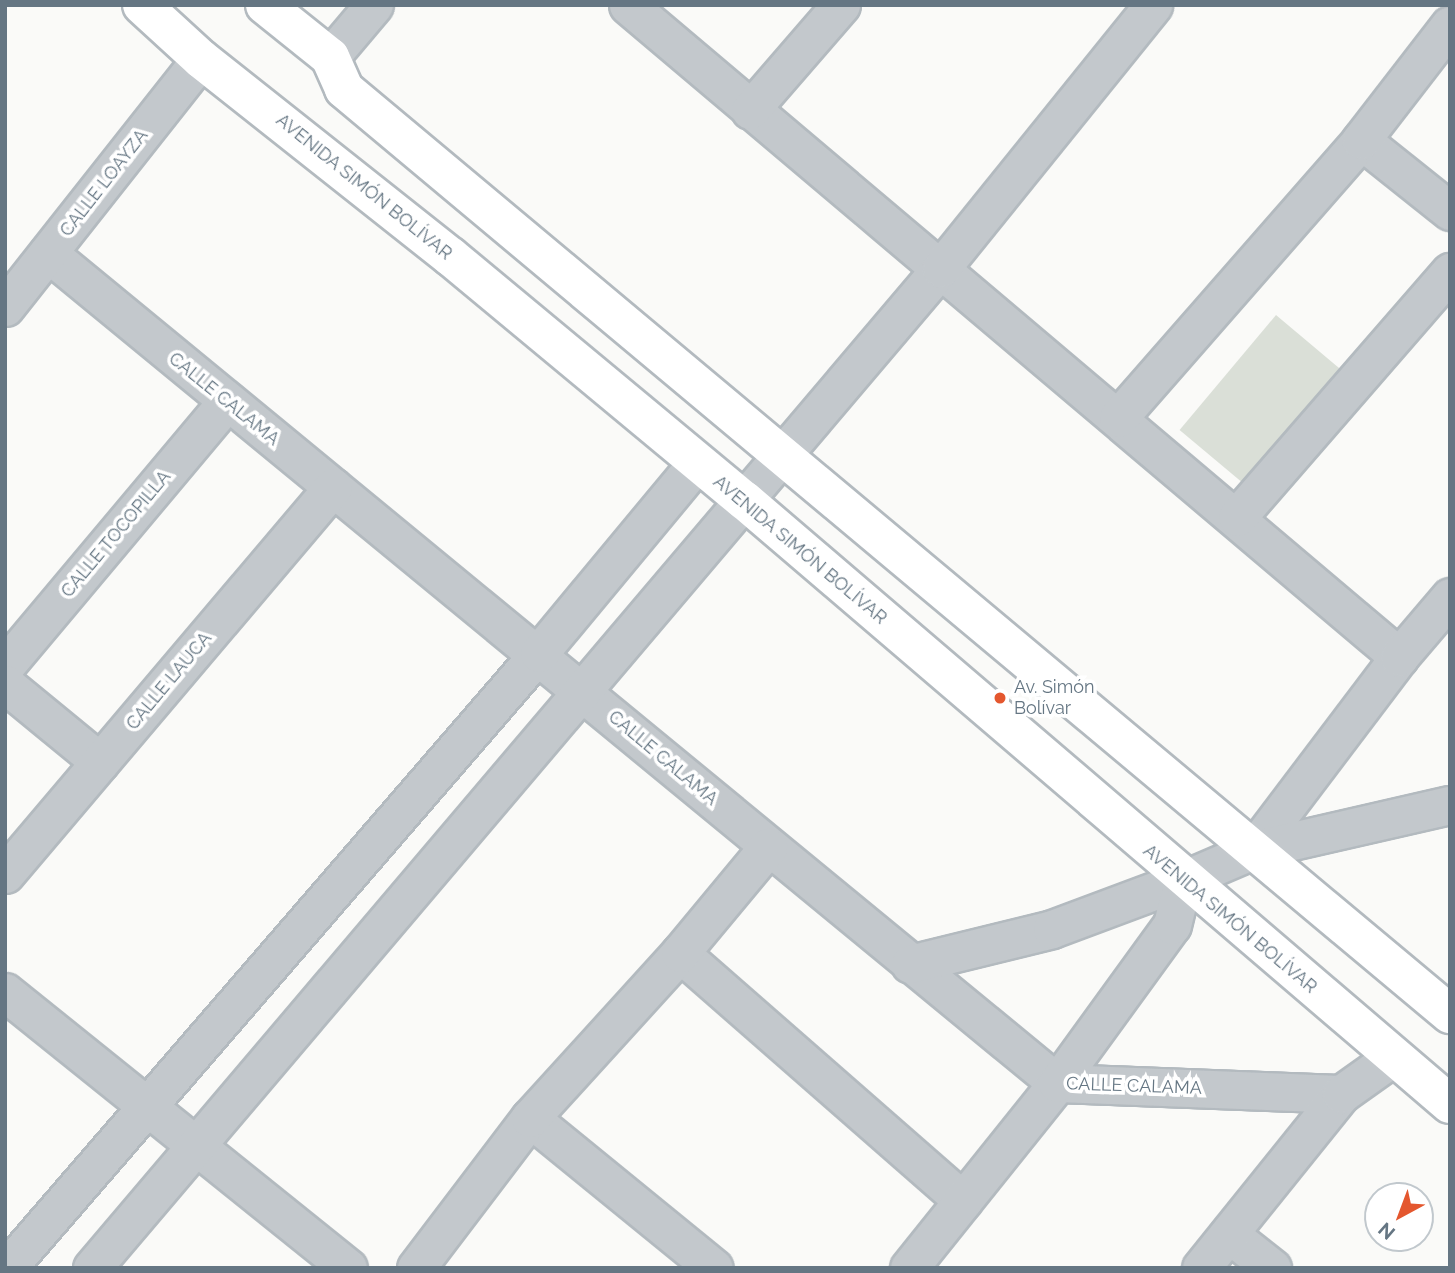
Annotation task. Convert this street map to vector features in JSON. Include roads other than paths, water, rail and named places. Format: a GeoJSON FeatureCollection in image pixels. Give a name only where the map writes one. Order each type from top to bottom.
{"type":"FeatureCollection","features":[{"type":"Feature","properties":{"kind":"street","name":"AVENIDA SIMÓN BOLÍVAR"},"geometry":{"type":"LineString","coordinates":[[142,5],[201,59],[451,257],[696,464],[744,500],[1183,880],[1450,1104]]}},
{"type":"Feature","properties":{"kind":"street"},"geometry":{"type":"LineString","coordinates":[[265,5],[330,57],[344,89],[1450,1014]]}},
{"type":"Feature","properties":{"kind":"street"},"geometry":{"type":"LineString","coordinates":[[330,57],[374,5]]}},
{"type":"Feature","properties":{"kind":"street"},"geometry":{"type":"LineString","coordinates":[[750,110],[841,5]]}},
{"type":"Feature","properties":{"kind":"street"},"geometry":{"type":"LineString","coordinates":[[92,1268],[744,500],[780,452],[941,268],[1153,5]]}},
{"type":"Feature","properties":{"kind":"street"},"geometry":{"type":"LineString","coordinates":[[631,6],[750,110],[1237,517],[1399,657]]}},
{"type":"Feature","properties":{"kind":"street"},"geometry":{"type":"LineString","coordinates":[[1118,418],[1361,140],[1450,25]]}},
{"type":"Feature","properties":{"kind":"street","name":"CALLE LOAYZA"},"geometry":{"type":"LineString","coordinates":[[5,307],[201,59]]}},
{"type":"Feature","properties":{"kind":"street"},"geometry":{"type":"LineString","coordinates":[[1361,140],[1450,211]]}},
{"type":"Feature","properties":{"kind":"street","name":"CALLE CALAMA"},"geometry":{"type":"LineString","coordinates":[[48,253],[539,653],[768,847],[1057,1083],[1341,1094]]}},
{"type":"Feature","properties":{"kind":"street"},"geometry":{"type":"LineString","coordinates":[[1237,517],[1450,272]]}},
{"type":"Feature","properties":{"kind":"street","name":"CALLE TOCOPILLA"},"geometry":{"type":"LineString","coordinates":[[5,666],[227,401]]}},
{"type":"Feature","properties":{"kind":"street"},"geometry":{"type":"LineString","coordinates":[[8,1268],[147,1103],[539,653],[696,464]]}},
{"type":"Feature","properties":{"kind":"street","name":"CALLE LAUCA"},"geometry":{"type":"LineString","coordinates":[[5,874],[333,487]]}},
{"type":"Feature","properties":{"kind":"street"},"geometry":{"type":"LineString","coordinates":[[1253,850],[1399,657],[1450,597]]}},
{"type":"Feature","properties":{"kind":"street"},"geometry":{"type":"LineString","coordinates":[[5,684],[100,762]]}},
{"type":"Feature","properties":{"kind":"street"},"geometry":{"type":"LineString","coordinates":[[910,964],[1052,929],[1183,880],[1253,850],[1450,806]]}},
{"type":"Feature","properties":{"kind":"street"},"geometry":{"type":"LineString","coordinates":[[416,1268],[530,1118],[680,953],[768,847]]}},
{"type":"Feature","properties":{"kind":"street"},"geometry":{"type":"LineString","coordinates":[[909,1268],[1057,1083],[1172,925],[1183,880]]}},
{"type":"Feature","properties":{"kind":"street"},"geometry":{"type":"LineString","coordinates":[[680,953],[963,1201]]}},
{"type":"Feature","properties":{"kind":"street"},"geometry":{"type":"LineString","coordinates":[[5,992],[147,1103],[348,1268]]}},
{"type":"Feature","properties":{"kind":"street"},"geometry":{"type":"LineString","coordinates":[[1201,1268],[1341,1094],[1392,1057]]}},
{"type":"Feature","properties":{"kind":"street"},"geometry":{"type":"LineString","coordinates":[[530,1118],[714,1268]]}},
{"type":"Feature","properties":{"kind":"street"},"geometry":{"type":"LineString","coordinates":[[1229,1234],[1272,1268]]}},
{"type":"Feature","properties":{"kind":"place","name":"Av. Simón Bolívar"},"geometry":{"type":"Point","coordinates":[1000,698]}}]}
